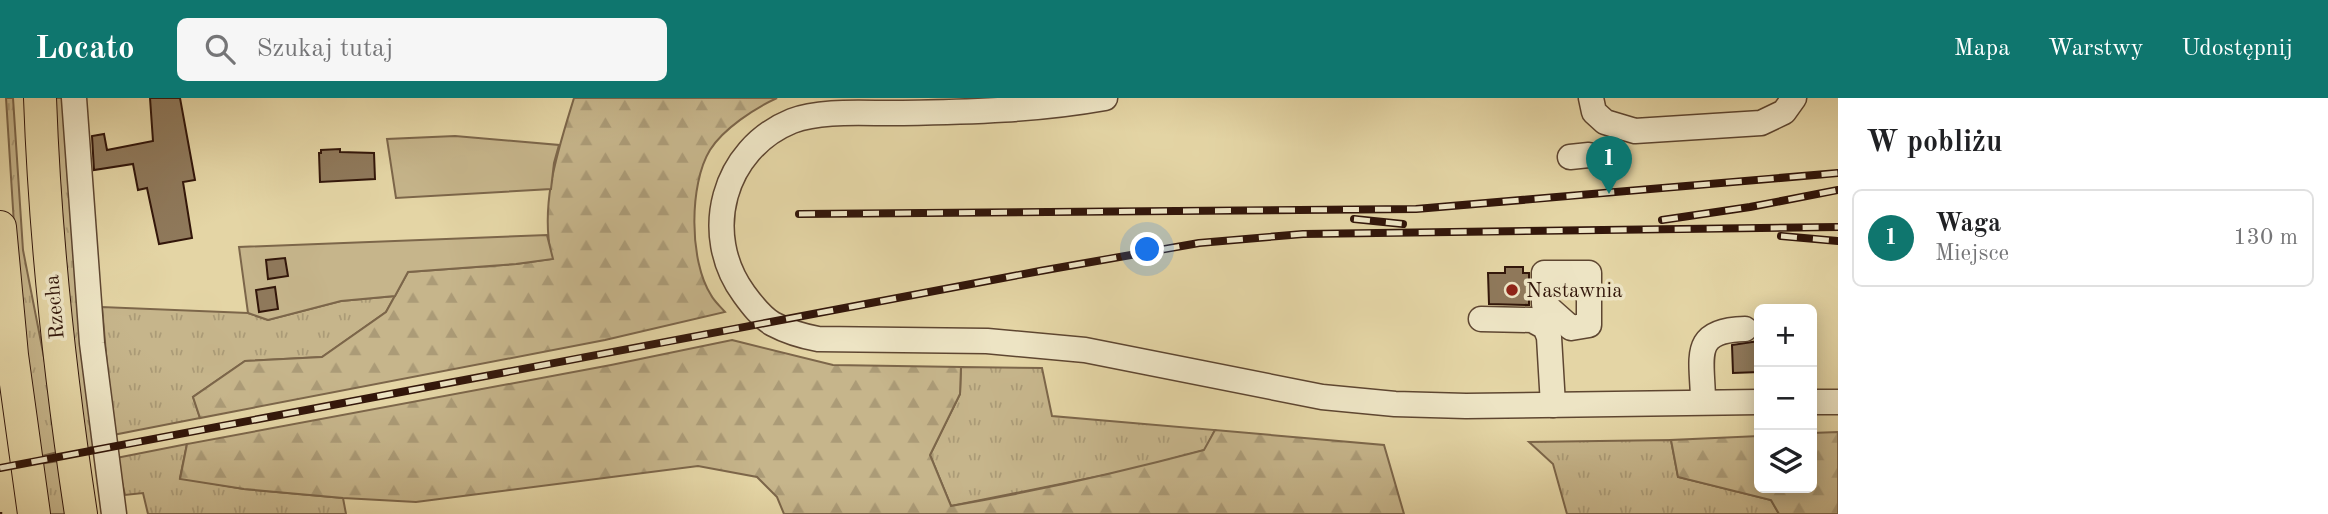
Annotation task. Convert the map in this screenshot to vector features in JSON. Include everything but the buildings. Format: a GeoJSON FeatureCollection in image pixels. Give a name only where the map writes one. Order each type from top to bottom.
{"type":"FeatureCollection","features":[{"type":"Feature","properties":{"kind":"main road","name":"Rzecha"},"geometry":{"type":"LineString","coordinates":[[40,98],[62,379],[81,514]]}},
{"type":"Feature","properties":{"kind":"main road"},"geometry":{"type":"LineString","coordinates":[[0,227],[12,355],[34,514]]}},
{"type":"Feature","properties":{"kind":"street"},"geometry":{"type":"LineString","coordinates":[[24,98],[42,149]]}},
{"type":"Feature","properties":{"kind":"street"},"geometry":{"type":"LineString","coordinates":[[74,98],[92,344],[114,514]]}},
{"type":"Feature","properties":{"kind":"street"},"geometry":{"type":"LineString","coordinates":[[1105,98],[997,111],[811,116],[792,121],[773,131],[753,148],[729,183],[721,208],[721,237],[726,263],[737,285],[771,323],[793,334],[818,339],[987,341],[1040,345],[1118,355],[1233,381],[1335,399],[1424,405],[1754,402]]}},
{"type":"Feature","properties":{"kind":"street"},"geometry":{"type":"LineString","coordinates":[[1591,98],[1594,111],[1605,122],[1636,131],[1761,123],[1784,112],[1794,98]]}},
{"type":"Feature","properties":{"kind":"street"},"geometry":{"type":"LineString","coordinates":[[1481,319],[1552,322],[1550,348],[1553,405]]}},
{"type":"Feature","properties":{"kind":"street"},"geometry":{"type":"LineString","coordinates":[[1703,402],[1702,349],[1706,339],[1714,333],[1745,329]]}},
{"type":"Feature","properties":{"kind":"street"},"geometry":{"type":"LineString","coordinates":[[1817,402],[1838,401]]}},
{"type":"Feature","properties":{"kind":"green space"},"geometry":{"type":"Polygon","coordinates":[[[6,98],[13,98],[23,250],[49,383],[58,452],[38,457],[16,256],[6,98]]]}},
{"type":"Feature","properties":{"kind":"green space"},"geometry":{"type":"Polygon","coordinates":[[[54,98],[64,98],[67,169],[95,446],[85,449],[70,326],[54,98]]]}},
{"type":"Feature","properties":{"kind":"green space"},"geometry":{"type":"Polygon","coordinates":[[[574,98],[777,98],[750,113],[723,134],[710,150],[698,182],[694,223],[699,263],[711,295],[725,312],[605,340],[200,418],[193,397],[245,361],[322,357],[386,312],[408,272],[552,259],[549,198],[574,98]]]}},
{"type":"Feature","properties":{"kind":"green space"},"geometry":{"type":"Polygon","coordinates":[[[455,136],[559,145],[551,189],[396,198],[387,139],[455,136]]]}},
{"type":"Feature","properties":{"kind":"green space"},"geometry":{"type":"Polygon","coordinates":[[[547,235],[553,259],[408,272],[395,296],[341,301],[268,320],[248,313],[239,247],[547,235]]]}},
{"type":"Feature","properties":{"kind":"green space"},"geometry":{"type":"Polygon","coordinates":[[[395,296],[386,312],[322,357],[245,361],[193,397],[200,418],[113,435],[102,307],[248,313],[268,320],[341,301],[395,296]]]}},
{"type":"Feature","properties":{"kind":"green space"},"geometry":{"type":"Polygon","coordinates":[[[732,340],[833,365],[961,367],[960,394],[930,455],[951,506],[1079,481],[1204,450],[1215,430],[1384,445],[1404,514],[784,514],[777,497],[757,477],[698,466],[416,502],[244,489],[180,479],[187,444],[732,340]]]}},
{"type":"Feature","properties":{"kind":"green space"},"geometry":{"type":"Polygon","coordinates":[[[961,367],[1042,368],[1052,416],[1215,430],[1205,450],[1130,470],[951,506],[930,455],[960,394],[961,367]]]}},
{"type":"Feature","properties":{"kind":"green space"},"geometry":{"type":"Polygon","coordinates":[[[1838,432],[1838,514],[1779,514],[1771,500],[1678,477],[1671,440],[1754,436],[1754,493],[1817,493],[1817,433],[1838,432]]]}},
{"type":"Feature","properties":{"kind":"green space"},"geometry":{"type":"Polygon","coordinates":[[[1671,440],[1678,477],[1771,500],[1779,514],[1567,514],[1553,464],[1529,442],[1671,440]]]}},
{"type":"Feature","properties":{"kind":"green space"},"geometry":{"type":"Polygon","coordinates":[[[187,444],[180,478],[244,489],[343,498],[346,514],[148,514],[143,493],[125,495],[116,458],[187,444]]]}},
{"type":"Feature","properties":{"kind":"green space"},"geometry":{"type":"Polygon","coordinates":[[[59,461],[67,514],[47,514],[39,464],[59,461]]]}},
{"type":"Feature","properties":{"kind":"railway"},"geometry":{"type":"LineString","coordinates":[[799,214],[1416,209],[1838,173]]}},
{"type":"Feature","properties":{"kind":"railway"},"geometry":{"type":"LineString","coordinates":[[1662,220],[1838,190]]}},
{"type":"Feature","properties":{"kind":"railway"},"geometry":{"type":"LineString","coordinates":[[1354,219],[1403,224]]}},
{"type":"Feature","properties":{"kind":"railway"},"geometry":{"type":"LineString","coordinates":[[0,468],[1199,243],[1303,234],[1838,227]]}},
{"type":"Feature","properties":{"kind":"railway"},"geometry":{"type":"LineString","coordinates":[[1781,236],[1838,241]]}},
{"type":"Feature","properties":{"kind":"place","name":"Waga"},"geometry":{"type":"Point","coordinates":[1609,194]}},
{"type":"Feature","properties":{"kind":"place","name":"Nastawnia"},"geometry":{"type":"Point","coordinates":[1512,290]}}]}
